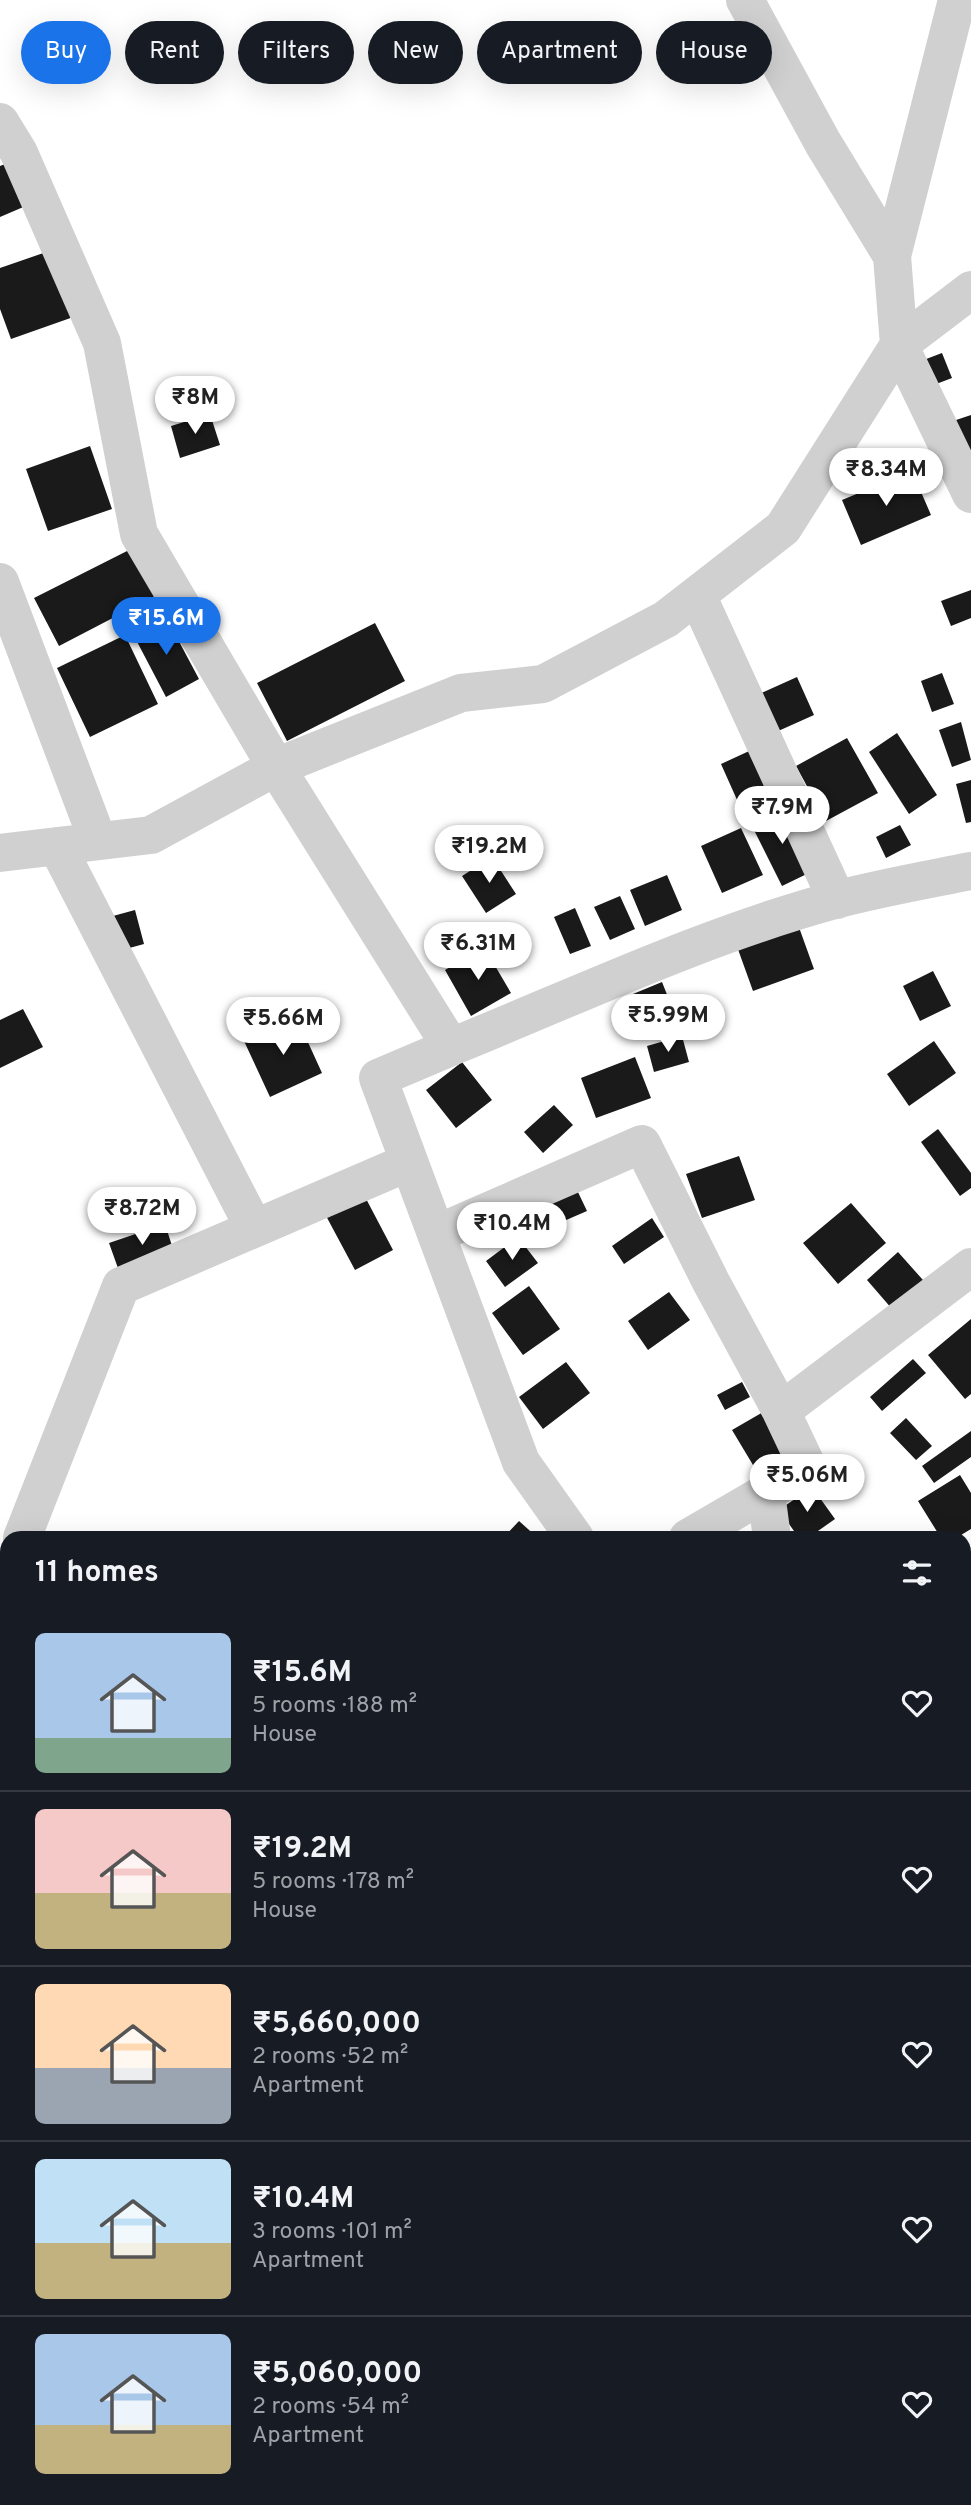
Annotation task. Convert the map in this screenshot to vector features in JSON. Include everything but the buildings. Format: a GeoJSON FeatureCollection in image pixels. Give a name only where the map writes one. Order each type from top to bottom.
{"type":"FeatureCollection","features":[{"type":"Feature","properties":{"kind":"street"},"geometry":{"type":"LineString","coordinates":[[745,0],[823,143],[892,256]]}},
{"type":"Feature","properties":{"kind":"street"},"geometry":{"type":"LineString","coordinates":[[957,0],[892,256],[899,345],[971,494]]}},
{"type":"Feature","properties":{"kind":"street"},"geometry":{"type":"LineString","coordinates":[[1,124],[19,153],[102,343],[139,534],[275,767],[451,1047]]}},
{"type":"Feature","properties":{"kind":"street"},"geometry":{"type":"LineString","coordinates":[[0,853],[151,835],[275,767],[461,693],[543,684],[666,619],[783,528],[899,345],[971,290]]}},
{"type":"Feature","properties":{"kind":"street"},"geometry":{"type":"LineString","coordinates":[[0,582],[98,841]]}},
{"type":"Feature","properties":{"kind":"street"},"geometry":{"type":"LineString","coordinates":[[697,595],[837,900]]}},
{"type":"Feature","properties":{"kind":"street"},"geometry":{"type":"LineString","coordinates":[[57,846],[254,1228]]}},
{"type":"Feature","properties":{"kind":"street"},"geometry":{"type":"LineString","coordinates":[[570,1531],[521,1462],[378,1078],[720,937],[837,900],[968,880]]}},
{"type":"Feature","properties":{"kind":"street"},"geometry":{"type":"LineString","coordinates":[[436,1234],[642,1143],[808,1468],[700,1531]]}},
{"type":"Feature","properties":{"kind":"street"},"geometry":{"type":"LineString","coordinates":[[25,1531],[121,1286],[409,1161]]}},
{"type":"Feature","properties":{"kind":"street"},"geometry":{"type":"LineString","coordinates":[[781,1411],[971,1267]]}},
{"type":"Feature","properties":{"kind":"street"},"geometry":{"type":"LineString","coordinates":[[766,1493],[771,1531]]}}]}
